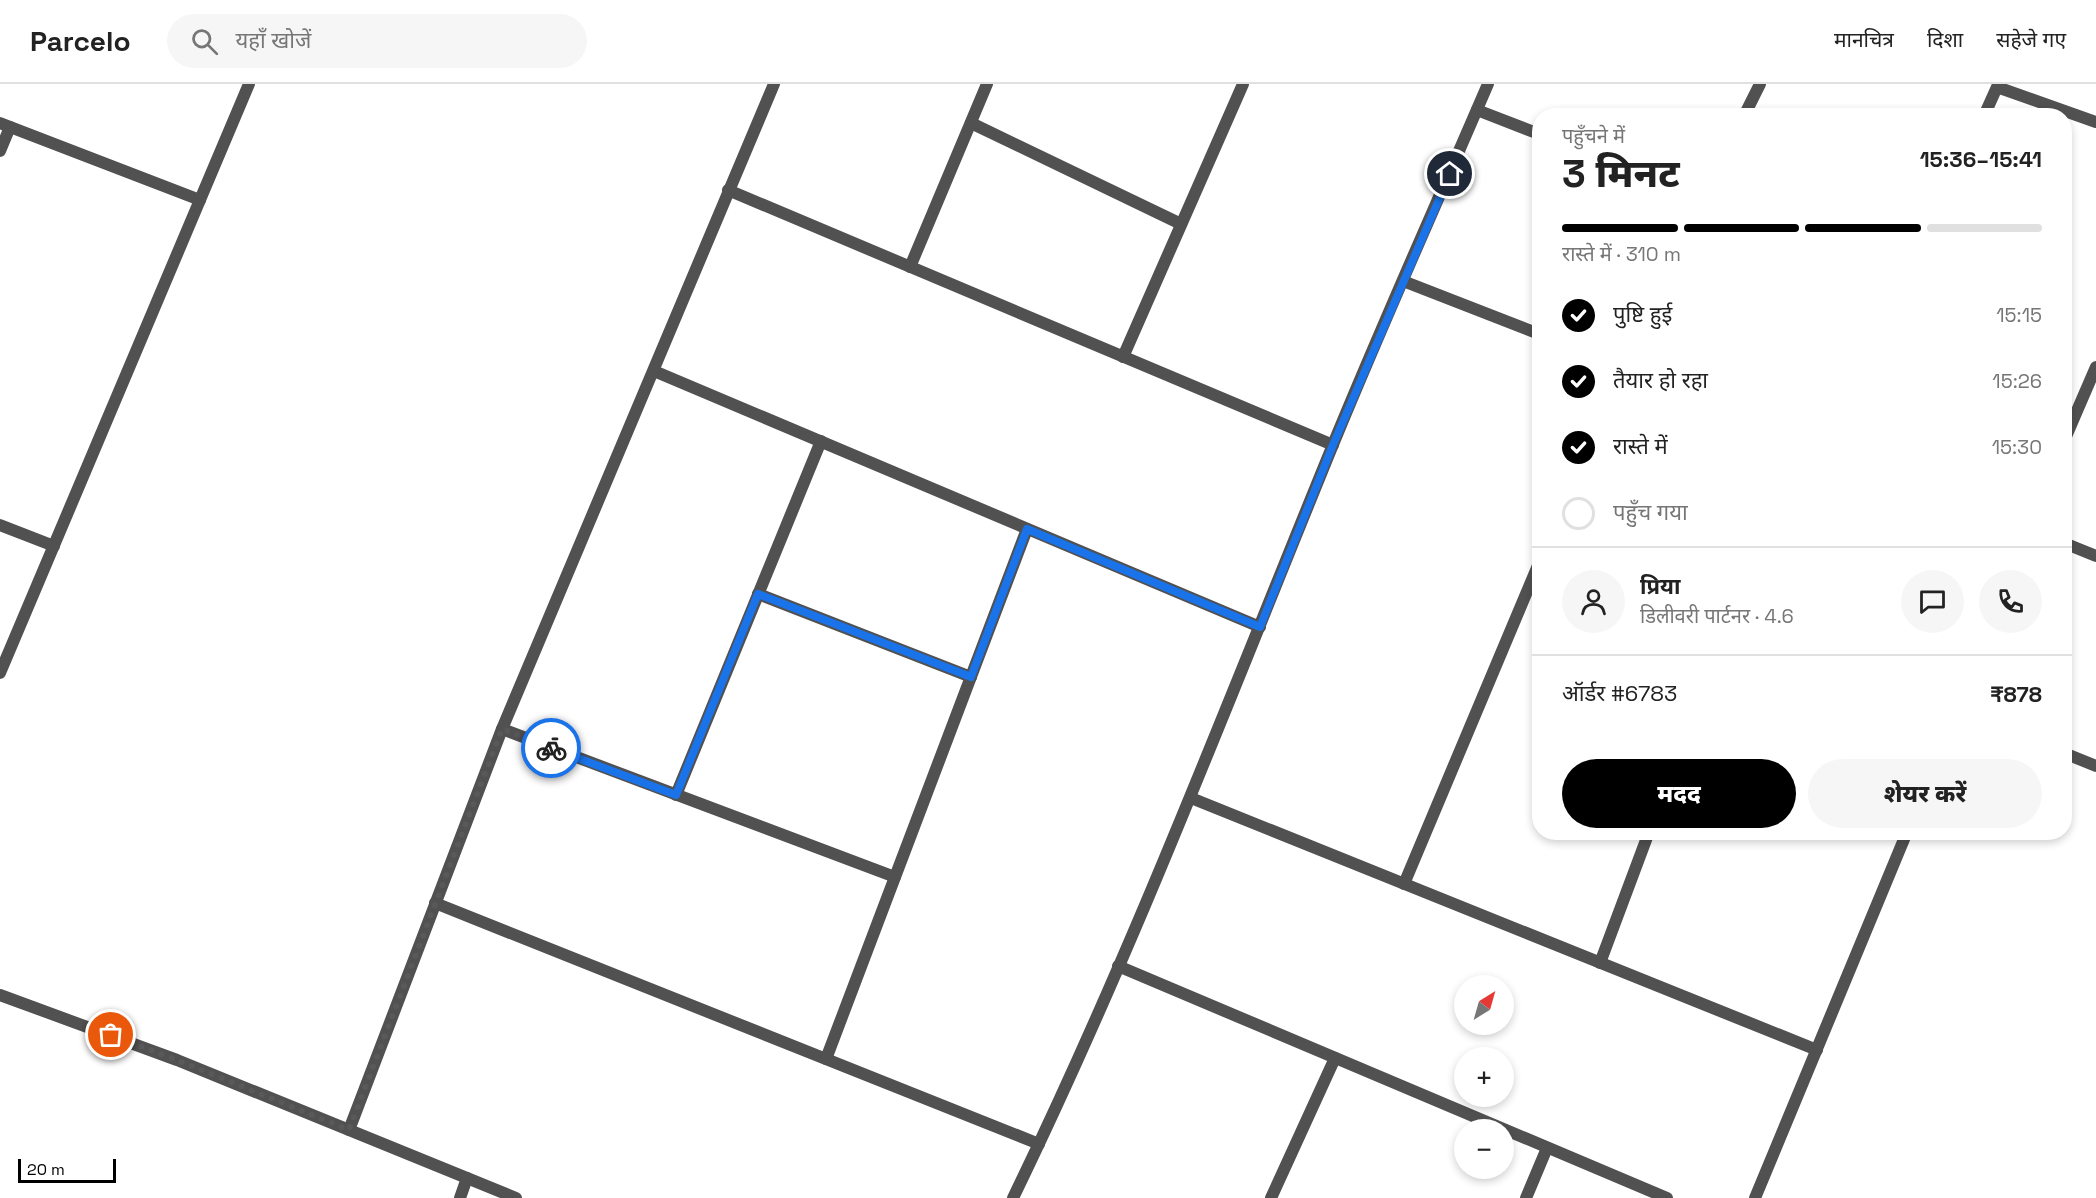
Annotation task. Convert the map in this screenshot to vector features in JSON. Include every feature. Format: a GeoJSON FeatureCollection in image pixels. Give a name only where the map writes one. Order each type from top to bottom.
{"type":"FeatureCollection","features":[{"type":"Feature","properties":{"kind":"street"},"geometry":{"type":"LineString","coordinates":[[0,673],[249,84]]}},
{"type":"Feature","properties":{"kind":"street"},"geometry":{"type":"LineString","coordinates":[[349,1130],[502,729],[774,84]]}},
{"type":"Feature","properties":{"kind":"street"},"geometry":{"type":"LineString","coordinates":[[910,267],[987,84]]}},
{"type":"Feature","properties":{"kind":"street"},"geometry":{"type":"LineString","coordinates":[[1123,357],[1243,84]]}},
{"type":"Feature","properties":{"kind":"street"},"geometry":{"type":"LineString","coordinates":[[1013,1198],[1191,798],[1333,445],[1488,84]]}},
{"type":"Feature","properties":{"kind":"street"},"geometry":{"type":"LineString","coordinates":[[1748,108],[1760,84]]}},
{"type":"Feature","properties":{"kind":"street"},"geometry":{"type":"LineString","coordinates":[[1987,108],[1995,85],[2058,108]]}},
{"type":"Feature","properties":{"kind":"street"},"geometry":{"type":"LineString","coordinates":[[1477,110],[1532,131]]}},
{"type":"Feature","properties":{"kind":"street"},"geometry":{"type":"LineString","coordinates":[[2072,113],[2096,122]]}},
{"type":"Feature","properties":{"kind":"street"},"geometry":{"type":"LineString","coordinates":[[971,123],[1181,224]]}},
{"type":"Feature","properties":{"kind":"street"},"geometry":{"type":"LineString","coordinates":[[0,151],[5,125],[200,200]]}},
{"type":"Feature","properties":{"kind":"street"},"geometry":{"type":"LineString","coordinates":[[728,190],[1333,445]]}},
{"type":"Feature","properties":{"kind":"street"},"geometry":{"type":"LineString","coordinates":[[1403,281],[1532,331]]}},
{"type":"Feature","properties":{"kind":"street"},"geometry":{"type":"LineString","coordinates":[[2072,422],[2096,367]]}},
{"type":"Feature","properties":{"kind":"street"},"geometry":{"type":"LineString","coordinates":[[654,371],[1260,627]]}},
{"type":"Feature","properties":{"kind":"street"},"geometry":{"type":"LineString","coordinates":[[676,795],[821,441]]}},
{"type":"Feature","properties":{"kind":"street"},"geometry":{"type":"LineString","coordinates":[[0,525],[54,546]]}},
{"type":"Feature","properties":{"kind":"street"},"geometry":{"type":"LineString","coordinates":[[826,1059],[1027,529]]}},
{"type":"Feature","properties":{"kind":"street"},"geometry":{"type":"LineString","coordinates":[[2072,546],[2096,556]]}},
{"type":"Feature","properties":{"kind":"street"},"geometry":{"type":"LineString","coordinates":[[1404,884],[1532,580]]}},
{"type":"Feature","properties":{"kind":"street"},"geometry":{"type":"LineString","coordinates":[[758,594],[971,677]]}},
{"type":"Feature","properties":{"kind":"street"},"geometry":{"type":"LineString","coordinates":[[502,729],[895,878]]}},
{"type":"Feature","properties":{"kind":"street"},"geometry":{"type":"LineString","coordinates":[[2072,756],[2096,766]]}},
{"type":"Feature","properties":{"kind":"street"},"geometry":{"type":"LineString","coordinates":[[1191,798],[1817,1050]]}},
{"type":"Feature","properties":{"kind":"street"},"geometry":{"type":"LineString","coordinates":[[1600,963],[1645,840]]}},
{"type":"Feature","properties":{"kind":"street"},"geometry":{"type":"LineString","coordinates":[[1755,1198],[1904,840]]}},
{"type":"Feature","properties":{"kind":"street"},"geometry":{"type":"LineString","coordinates":[[435,903],[1039,1144]]}},
{"type":"Feature","properties":{"kind":"street"},"geometry":{"type":"LineString","coordinates":[[1118,966],[1667,1198]]}},
{"type":"Feature","properties":{"kind":"street"},"geometry":{"type":"LineString","coordinates":[[0,995],[177,1060],[516,1198]]}},
{"type":"Feature","properties":{"kind":"street"},"geometry":{"type":"LineString","coordinates":[[1270,1198],[1335,1058]]}},
{"type":"Feature","properties":{"kind":"street"},"geometry":{"type":"LineString","coordinates":[[1526,1198],[1547,1148]]}},
{"type":"Feature","properties":{"kind":"street"},"geometry":{"type":"LineString","coordinates":[[460,1198],[467,1178]]}},
{"type":"Feature","properties":{"kind":"way so far"},"geometry":{"type":"LineString","coordinates":[[111,1035],[349,1130],[502,729],[551,748]]}},
{"type":"Feature","properties":{"kind":"route"},"geometry":{"type":"LineString","coordinates":[[551,748],[676,795],[758,594],[971,677],[1027,529],[1260,627],[1333,445],[1450,174]]}}]}
